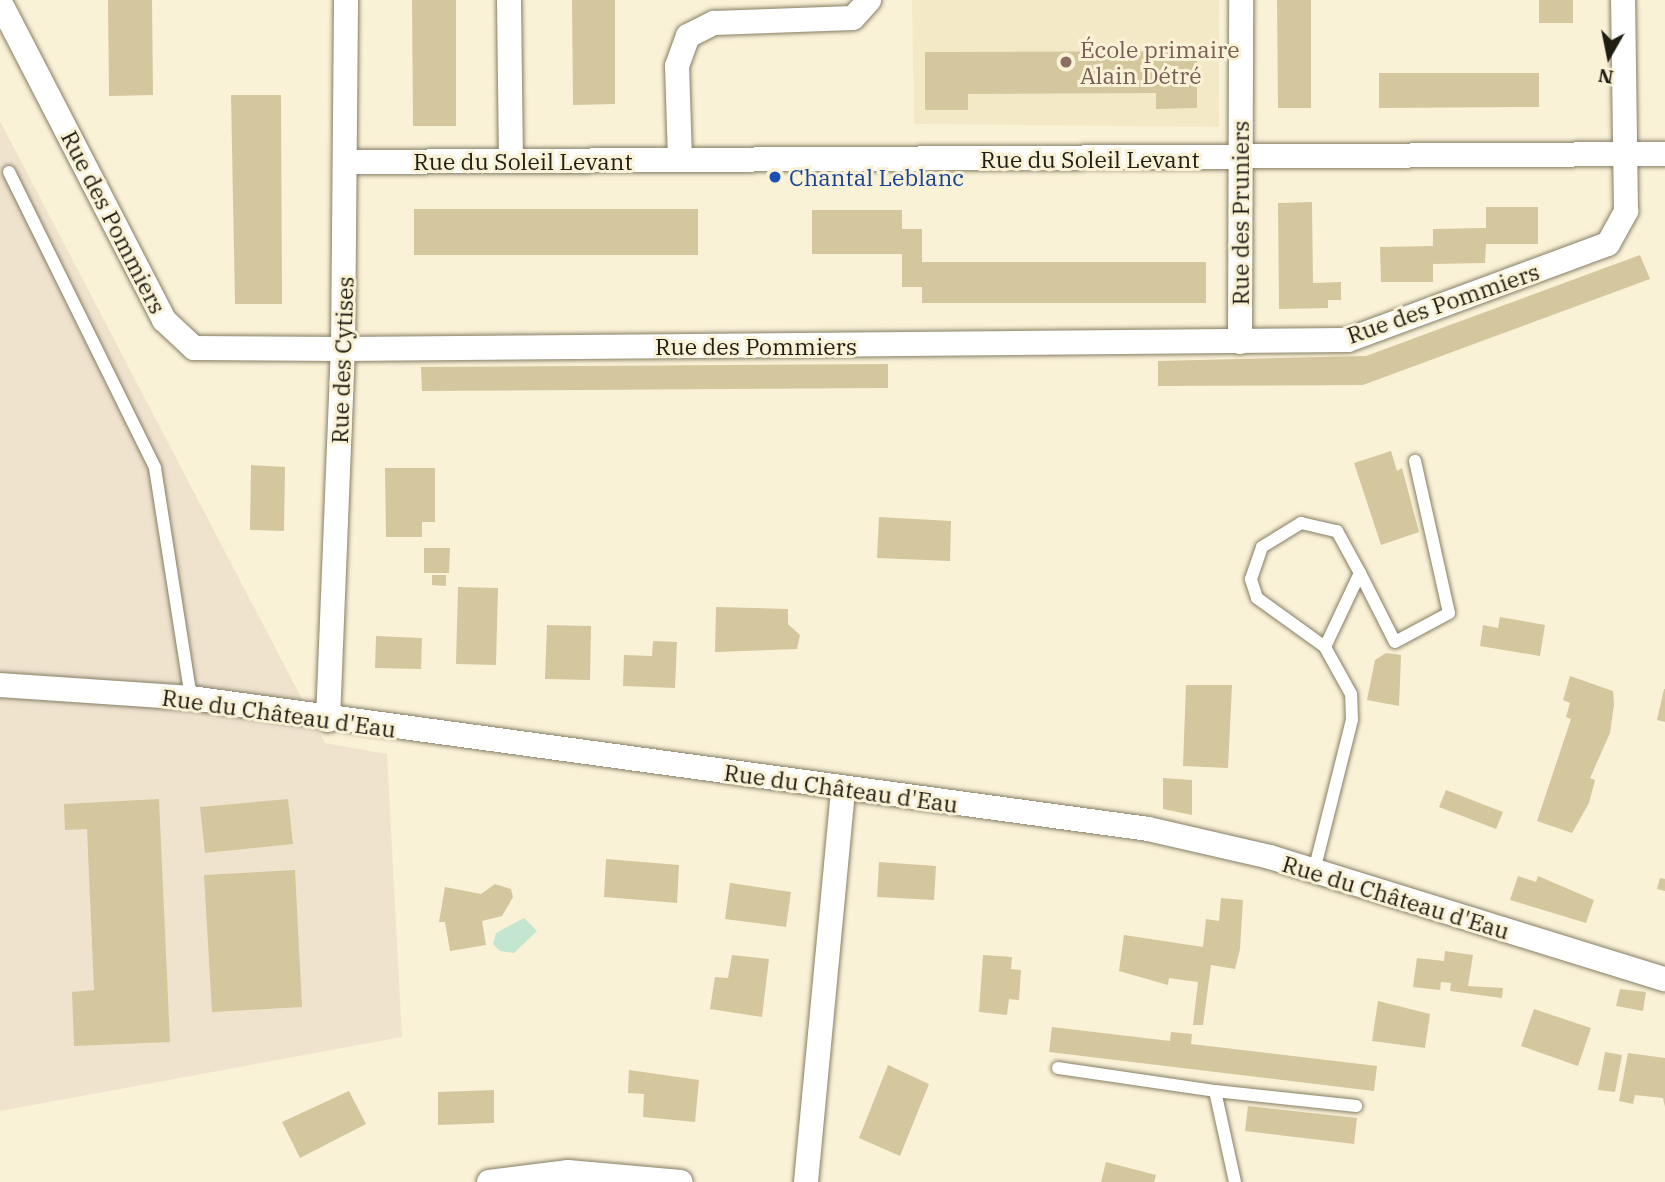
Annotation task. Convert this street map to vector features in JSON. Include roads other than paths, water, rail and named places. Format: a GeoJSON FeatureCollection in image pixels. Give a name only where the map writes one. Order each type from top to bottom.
{"type":"FeatureCollection","features":[{"type":"Feature","properties":{"kind":"street","name":"Rue des Cytises"},"geometry":{"type":"LineString","coordinates":[[328,720],[343,349],[347,162],[346,0]]}},
{"type":"Feature","properties":{"kind":"street"},"geometry":{"type":"LineString","coordinates":[[509,0],[511,161]]}},
{"type":"Feature","properties":{"kind":"street"},"geometry":{"type":"LineString","coordinates":[[680,160],[677,66],[688,36],[714,23],[853,18],[869,0]]}},
{"type":"Feature","properties":{"kind":"street","name":"Rue des Pruniers"},"geometry":{"type":"LineString","coordinates":[[1240,342],[1241,0]]}},
{"type":"Feature","properties":{"kind":"street","name":"Rue des Pommiers"},"geometry":{"type":"LineString","coordinates":[[0,2],[164,320],[194,348],[343,349],[1349,340],[1608,244],[1626,211],[1623,0]]}},
{"type":"Feature","properties":{"kind":"street","name":"Rue du Soleil Levant"},"geometry":{"type":"LineString","coordinates":[[347,162],[1665,154]]}},
{"type":"Feature","properties":{"kind":"street","name":"Rue du Château d'Eau"},"geometry":{"type":"LineString","coordinates":[[0,685],[191,698],[328,720],[1148,829],[1314,871],[1665,979]]}},
{"type":"Feature","properties":{"kind":"street"},"geometry":{"type":"LineString","coordinates":[[806,1182],[843,788]]}},
{"type":"Feature","properties":{"kind":"street"},"geometry":{"type":"LineString","coordinates":[[489,1182],[568,1172],[681,1182]]}},
{"type":"Feature","properties":{"kind":"lane"},"geometry":{"type":"LineString","coordinates":[[9,172],[155,468],[191,698]]}},
{"type":"Feature","properties":{"kind":"lane"},"geometry":{"type":"LineString","coordinates":[[1314,871],[1352,720],[1343,670],[1325,647],[1257,598],[1254,561],[1262,547],[1301,523],[1323,523],[1337,531],[1395,642],[1449,613],[1415,461]]}},
{"type":"Feature","properties":{"kind":"lane"},"geometry":{"type":"LineString","coordinates":[[1325,647],[1360,573]]}},
{"type":"Feature","properties":{"kind":"lane"},"geometry":{"type":"LineString","coordinates":[[1058,1068],[1215,1091],[1356,1106]]}},
{"type":"Feature","properties":{"kind":"lane"},"geometry":{"type":"LineString","coordinates":[[1215,1091],[1235,1182]]}},
{"type":"Feature","properties":{"kind":"place","name":"École primaire Alain Détré"},"geometry":{"type":"Point","coordinates":[1066,62]}},
{"type":"Feature","properties":{"kind":"place","name":"Chantal Leblanc"},"geometry":{"type":"Point","coordinates":[775,177]}}]}
